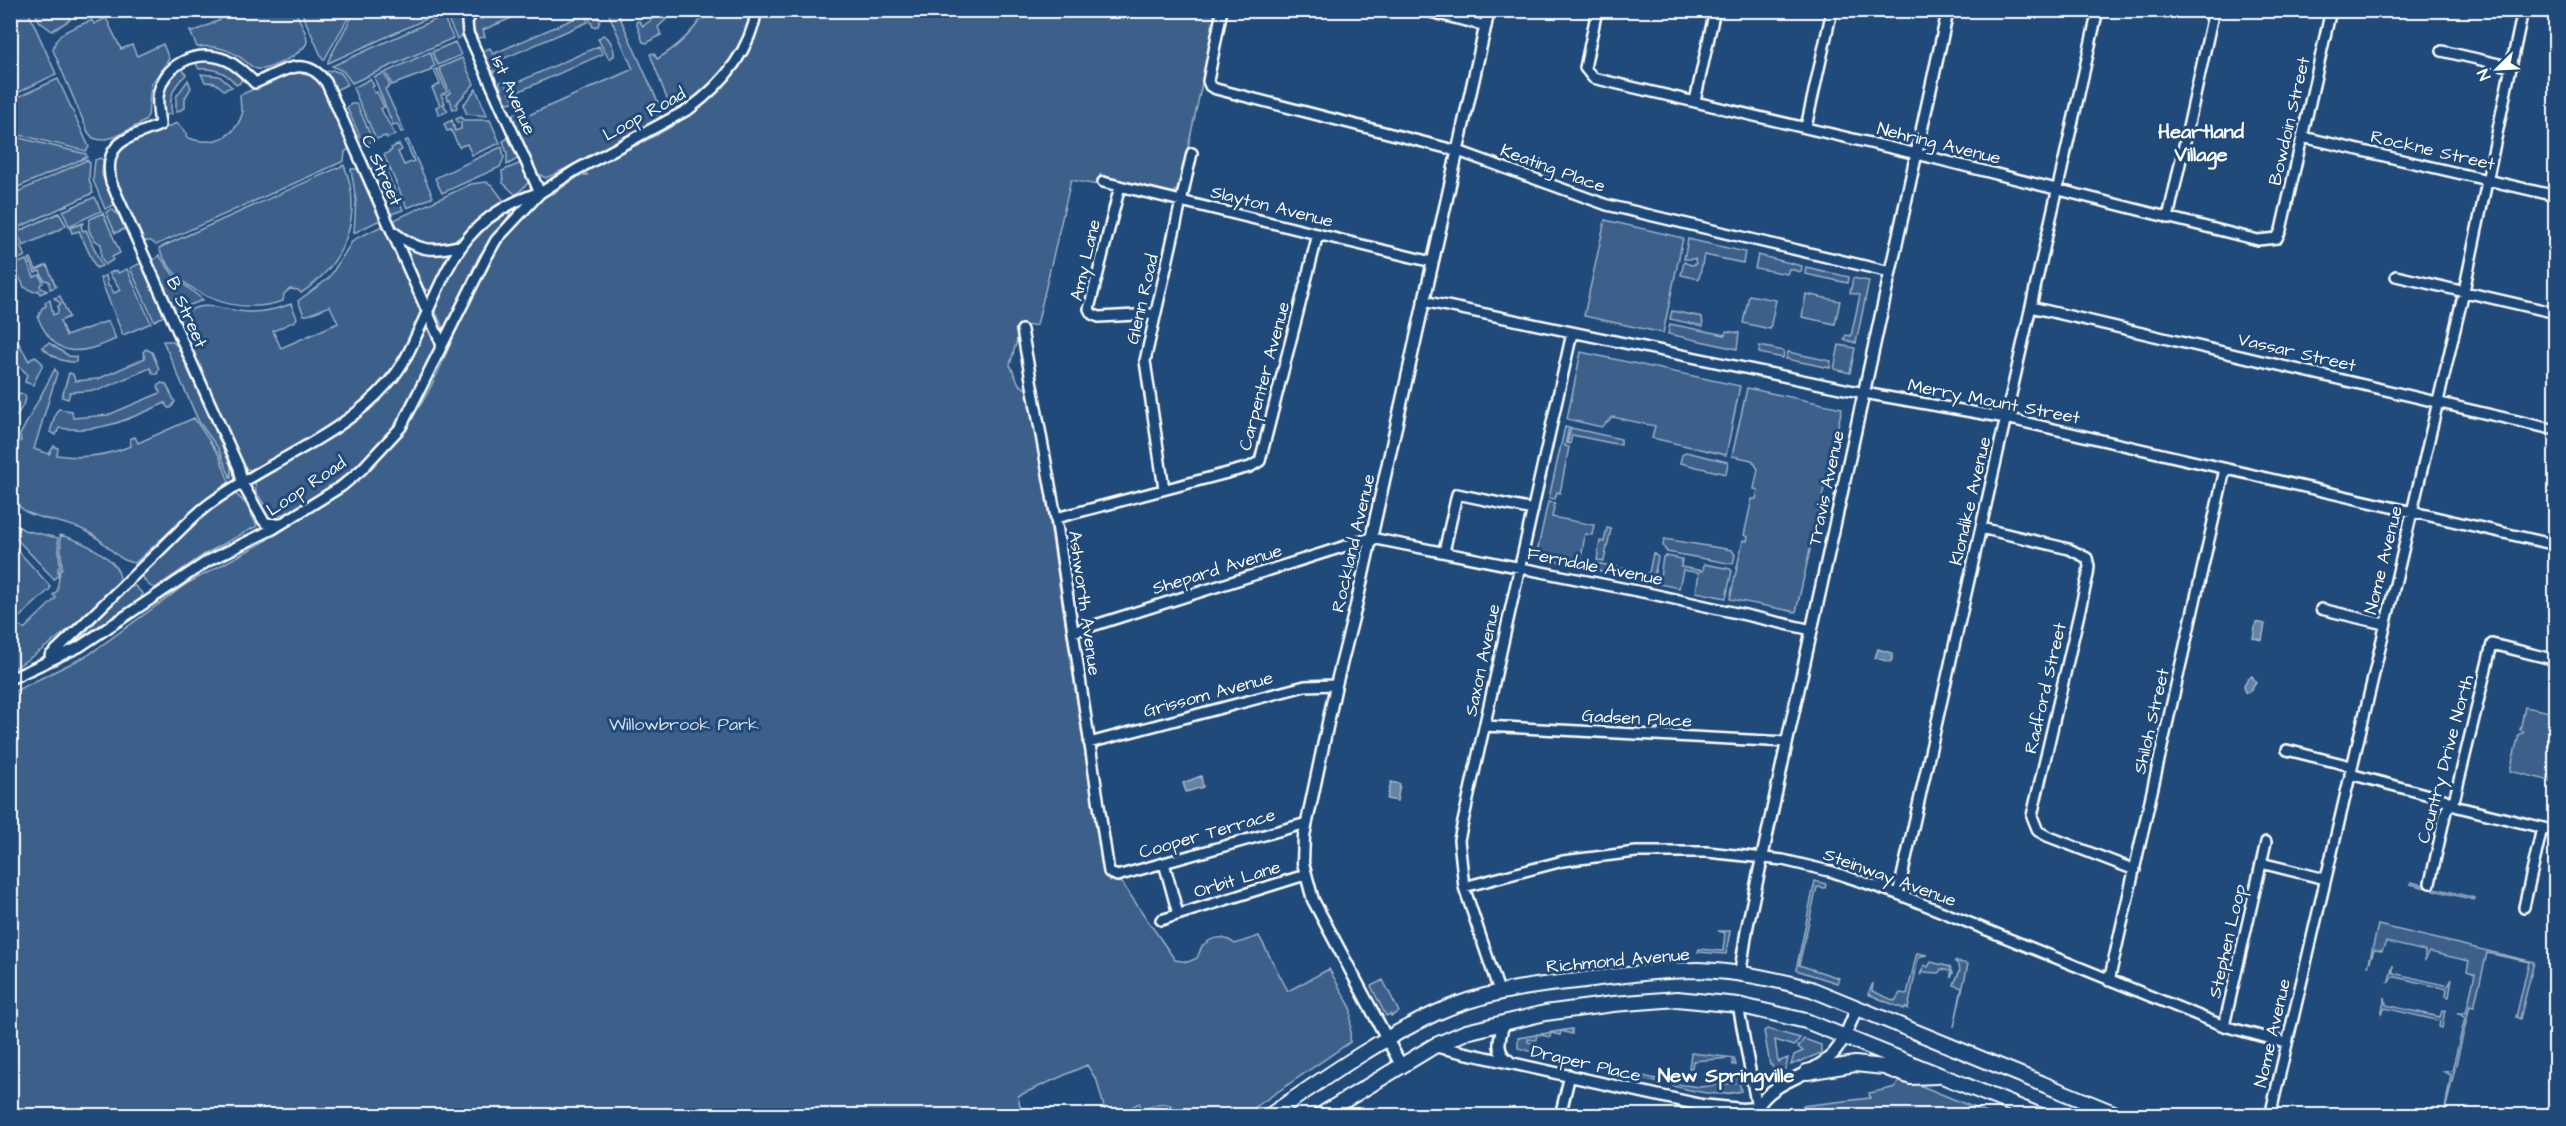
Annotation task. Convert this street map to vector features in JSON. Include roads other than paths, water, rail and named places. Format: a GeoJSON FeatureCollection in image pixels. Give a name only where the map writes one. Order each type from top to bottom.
{"type":"FeatureCollection","features":[{"type":"Feature","properties":{"kind":"main road","name":"Richmond Avenue"},"geometry":{"type":"LineString","coordinates":[[1269,1116],[1386,1038],[1436,1013],[1499,991],[1659,971],[1701,970],[1777,980],[1811,989],[2121,1116]]}},
{"type":"Feature","properties":{"kind":"main road"},"geometry":{"type":"LineString","coordinates":[[1319,1116],[1434,1046],[1466,1032],[1545,1013],[1662,999],[1738,1005],[1797,1019],[2041,1116]]}},
{"type":"Feature","properties":{"kind":"main road"},"geometry":{"type":"LineString","coordinates":[[1807,1072],[1855,1064],[1884,1067],[1911,1077],[1942,1075]]}},
{"type":"Feature","properties":{"kind":"street","name":"1st Avenue"},"geometry":{"type":"LineString","coordinates":[[473,10],[467,22],[468,33],[540,193]]}},
{"type":"Feature","properties":{"kind":"street","name":"Loop Road"},"geometry":{"type":"LineString","coordinates":[[10,679],[79,647],[208,561],[273,529],[277,524],[303,512],[342,486],[375,456],[401,427],[496,240],[540,193],[568,174],[689,109],[704,98],[737,61],[750,36],[757,10]]}},
{"type":"Feature","properties":{"kind":"street","name":"Keating Place"},"geometry":{"type":"LineString","coordinates":[[1222,10],[1209,84],[1219,90],[1458,152],[1607,205],[1890,272]]}},
{"type":"Feature","properties":{"kind":"street"},"geometry":{"type":"LineString","coordinates":[[1422,10],[1486,26]]}},
{"type":"Feature","properties":{"kind":"street","name":"Rockland Avenue"},"geometry":{"type":"LineString","coordinates":[[1401,1065],[1320,915],[1305,875],[1302,850],[1336,685],[1489,10]]}},
{"type":"Feature","properties":{"kind":"street","name":"Nehring Avenue"},"geometry":{"type":"LineString","coordinates":[[1597,10],[1585,69],[1593,78],[1917,154],[2258,240],[2277,238]]}},
{"type":"Feature","properties":{"kind":"street"},"geometry":{"type":"LineString","coordinates":[[1695,101],[1715,10]]}},
{"type":"Feature","properties":{"kind":"street"},"geometry":{"type":"LineString","coordinates":[[1806,127],[1832,10]]}},
{"type":"Feature","properties":{"kind":"street","name":"Travis Avenue"},"geometry":{"type":"LineString","coordinates":[[1740,974],[1786,742],[1948,10]]}},
{"type":"Feature","properties":{"kind":"street","name":"Klondike Avenue"},"geometry":{"type":"LineString","coordinates":[[1898,894],[2098,10]]}},
{"type":"Feature","properties":{"kind":"street"},"geometry":{"type":"LineString","coordinates":[[2168,218],[2214,10]]}},
{"type":"Feature","properties":{"kind":"street","name":"Bowdoin Street"},"geometry":{"type":"LineString","coordinates":[[2277,238],[2281,230],[2331,10]]}},
{"type":"Feature","properties":{"kind":"street","name":"Nome Avenue"},"geometry":{"type":"LineString","coordinates":[[2270,1116],[2464,291],[2523,10]]}},
{"type":"Feature","properties":{"kind":"street"},"geometry":{"type":"LineString","coordinates":[[2442,51],[2511,67]]}},
{"type":"Feature","properties":{"kind":"street","name":"C Street"},"geometry":{"type":"LineString","coordinates":[[160,125],[158,97],[161,84],[182,61],[193,57],[213,56],[228,60],[255,83],[295,66],[311,68],[318,72],[326,82],[442,345]]}},
{"type":"Feature","properties":{"kind":"street","name":"B Street"},"geometry":{"type":"LineString","coordinates":[[160,125],[122,141],[114,148],[109,157],[108,169],[111,182],[239,468],[242,483],[263,520],[277,524]]}},
{"type":"Feature","properties":{"kind":"street","name":"Rockne Street"},"geometry":{"type":"LineString","coordinates":[[2303,137],[2556,196]]}},
{"type":"Feature","properties":{"kind":"street","name":"Glenn Road"},"geometry":{"type":"LineString","coordinates":[[1164,489],[1145,361],[1192,153]]}},
{"type":"Feature","properties":{"kind":"street","name":"Slayton Avenue"},"geometry":{"type":"LineString","coordinates":[[1104,182],[1432,262]]}},
{"type":"Feature","properties":{"kind":"street","name":"Amy Lane"},"geometry":{"type":"LineString","coordinates":[[1120,186],[1089,309],[1092,314],[1099,317],[1154,314]]}},
{"type":"Feature","properties":{"kind":"street","name":"Loop Road"},"geometry":{"type":"LineString","coordinates":[[45,662],[203,509],[337,426],[374,399],[404,362],[450,265],[462,245],[482,221],[495,211],[514,201],[540,193]]}},
{"type":"Feature","properties":{"kind":"street"},"geometry":{"type":"LineString","coordinates":[[392,231],[411,245],[422,248],[442,250],[462,245]]}},
{"type":"Feature","properties":{"kind":"street","name":"Carpenter Avenue"},"geometry":{"type":"LineString","coordinates":[[1056,518],[1257,464],[1263,457],[1318,234]]}},
{"type":"Feature","properties":{"kind":"street"},"geometry":{"type":"LineString","coordinates":[[2396,276],[2556,313]]}},
{"type":"Feature","properties":{"kind":"street","name":"Merry Mount Street"},"geometry":{"type":"LineString","coordinates":[[1423,301],[1864,393],[2006,418],[2556,545]]}},
{"type":"Feature","properties":{"kind":"street","name":"Vassar Street"},"geometry":{"type":"LineString","coordinates":[[2031,307],[2556,430]]}},
{"type":"Feature","properties":{"kind":"street","name":"Ashworth Avenue"},"geometry":{"type":"LineString","coordinates":[[1022,330],[1056,518],[1109,872],[1117,876]]}},
{"type":"Feature","properties":{"kind":"street","name":"Saxon Avenue"},"geometry":{"type":"LineString","coordinates":[[1499,991],[1464,887],[1459,860],[1459,840],[1572,333]]}},
{"type":"Feature","properties":{"kind":"street","name":"Shiloh Street"},"geometry":{"type":"LineString","coordinates":[[2109,981],[2226,469]]}},
{"type":"Feature","properties":{"kind":"street"},"geometry":{"type":"LineString","coordinates":[[1444,552],[1457,494],[1533,510]]}},
{"type":"Feature","properties":{"kind":"street","name":"Radford Street"},"geometry":{"type":"LineString","coordinates":[[1981,528],[2069,549],[2087,558],[2088,575],[2032,816],[2038,831],[2047,836],[2135,870]]}},
{"type":"Feature","properties":{"kind":"street","name":"Ferndale Avenue"},"geometry":{"type":"LineString","coordinates":[[1371,538],[1652,594],[1812,630]]}},
{"type":"Feature","properties":{"kind":"street","name":"Shepard Avenue"},"geometry":{"type":"LineString","coordinates":[[1073,632],[1371,538]]}},
{"type":"Feature","properties":{"kind":"street"},"geometry":{"type":"LineString","coordinates":[[2321,609],[2384,624]]}},
{"type":"Feature","properties":{"kind":"street","name":"Country Drive North"},"geometry":{"type":"LineString","coordinates":[[2430,883],[2446,811],[2452,803],[2492,644],[2556,660]]}},
{"type":"Feature","properties":{"kind":"street","name":"Grissom Avenue"},"geometry":{"type":"LineString","coordinates":[[1089,743],[1305,686],[1336,685]]}},
{"type":"Feature","properties":{"kind":"street","name":"Gadsen Place"},"geometry":{"type":"LineString","coordinates":[[1485,726],[1786,742]]}},
{"type":"Feature","properties":{"kind":"street"},"geometry":{"type":"LineString","coordinates":[[2287,750],[2452,803],[2458,807],[2556,831]]}},
{"type":"Feature","properties":{"kind":"street","name":"Cooper Terrace"},"geometry":{"type":"LineString","coordinates":[[1117,876],[1307,823]]}},
{"type":"Feature","properties":{"kind":"street"},"geometry":{"type":"LineString","coordinates":[[2524,907],[2542,828]]}},
{"type":"Feature","properties":{"kind":"street","name":"Stephen Loop"},"geometry":{"type":"LineString","coordinates":[[2224,1026],[2266,842]]}},
{"type":"Feature","properties":{"kind":"street","name":"Steinway Avenue"},"geometry":{"type":"LineString","coordinates":[[1464,887],[1535,867],[1598,856],[1671,851],[1762,856],[1833,872],[1898,894],[2224,1026],[2286,1043]]}},
{"type":"Feature","properties":{"kind":"street","name":"Orbit Lane"},"geometry":{"type":"LineString","coordinates":[[1164,862],[1178,914]]}},
{"type":"Feature","properties":{"kind":"street","name":"Stephen Loop"},"geometry":{"type":"LineString","coordinates":[[2261,863],[2325,879]]}},
{"type":"Feature","properties":{"kind":"street","name":"Orbit Lane"},"geometry":{"type":"LineString","coordinates":[[1161,920],[1305,875]]}},
{"type":"Feature","properties":{"kind":"street"},"geometry":{"type":"LineString","coordinates":[[1738,1005],[1757,1112]]}},
{"type":"Feature","properties":{"kind":"street"},"geometry":{"type":"LineString","coordinates":[[1757,1112],[1768,1093],[1830,1057],[1845,1037],[1857,1008]]}},
{"type":"Feature","properties":{"kind":"street","name":"Draper Place"},"geometry":{"type":"LineString","coordinates":[[1504,1022],[1499,1048],[1500,1053],[1512,1063]]}},
{"type":"Feature","properties":{"kind":"street","name":"Draper Place"},"geometry":{"type":"LineString","coordinates":[[1434,1046],[1701,1105],[1757,1112]]}},
{"type":"Feature","properties":{"kind":"street"},"geometry":{"type":"LineString","coordinates":[[1560,1116],[1570,1075]]}},
{"type":"Feature","properties":{"kind":"district","name":"Heartland Village"},"geometry":{"type":"Point","coordinates":[2201,142]}},
{"type":"Feature","properties":{"kind":"district","name":"New Springville"},"geometry":{"type":"Point","coordinates":[1726,1075]}},
{"type":"Feature","properties":{"kind":"park label","name":"Willowbrook Park"},"geometry":{"type":"Point","coordinates":[684,724]}}]}
